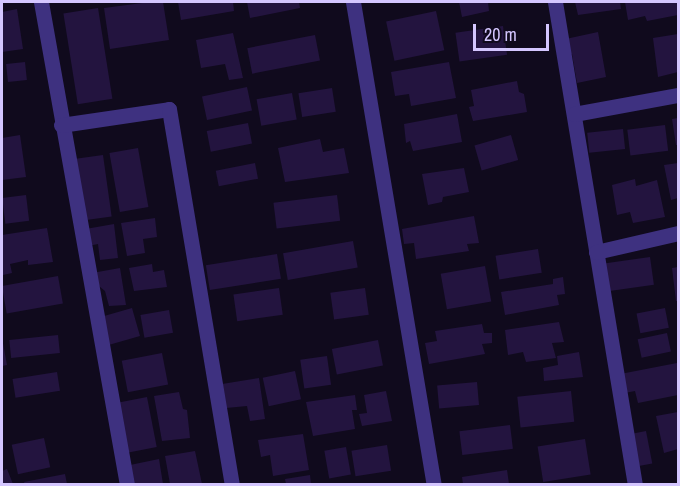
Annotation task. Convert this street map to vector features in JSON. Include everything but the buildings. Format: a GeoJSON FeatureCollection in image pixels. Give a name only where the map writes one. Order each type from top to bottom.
{"type":"FeatureCollection","features":[{"type":"Feature","properties":{"kind":"street"},"geometry":{"type":"LineString","coordinates":[[41,2],[61,125],[127,484]]}},
{"type":"Feature","properties":{"kind":"street"},"geometry":{"type":"LineString","coordinates":[[353,2],[434,484]]}},
{"type":"Feature","properties":{"kind":"street"},"geometry":{"type":"LineString","coordinates":[[555,2],[635,484]]}},
{"type":"Feature","properties":{"kind":"street"},"geometry":{"type":"LineString","coordinates":[[574,114],[678,95]]}},
{"type":"Feature","properties":{"kind":"street"},"geometry":{"type":"LineString","coordinates":[[61,125],[169,109],[232,484]]}},
{"type":"Feature","properties":{"kind":"street"},"geometry":{"type":"LineString","coordinates":[[596,252],[678,233]]}}]}
